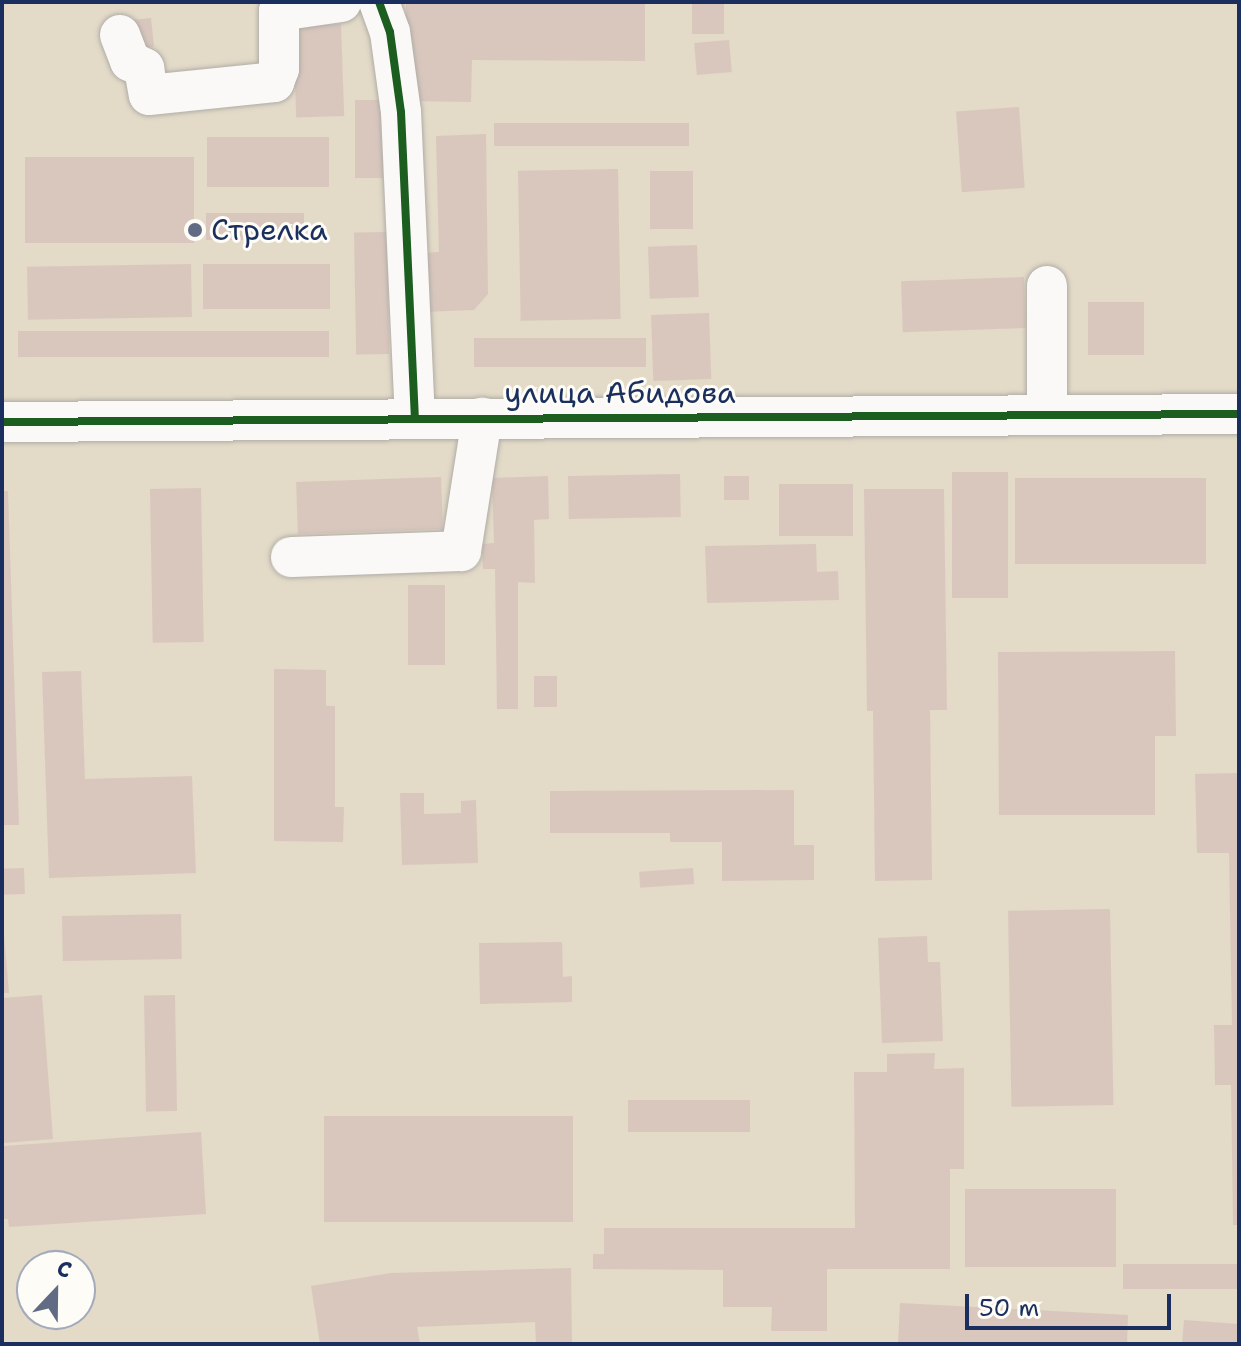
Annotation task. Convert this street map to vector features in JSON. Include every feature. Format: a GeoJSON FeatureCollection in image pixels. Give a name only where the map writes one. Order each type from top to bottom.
{"type":"FeatureCollection","features":[{"type":"Feature","properties":{"kind":"street"},"geometry":{"type":"LineString","coordinates":[[120,35],[130,61],[144,68],[149,95],[274,82],[279,69],[279,11],[341,2]]}},
{"type":"Feature","properties":{"kind":"street"},"geometry":{"type":"LineString","coordinates":[[379,2],[390,32],[401,112],[415,418]]}},
{"type":"Feature","properties":{"kind":"street"},"geometry":{"type":"LineString","coordinates":[[1047,286],[1047,415]]}},
{"type":"Feature","properties":{"kind":"street","name":"улица Абидова"},"geometry":{"type":"LineString","coordinates":[[2,422],[1239,414]]}},
{"type":"Feature","properties":{"kind":"street"},"geometry":{"type":"LineString","coordinates":[[291,557],[461,551],[482,418]]}},
{"type":"Feature","properties":{"kind":"building"},"geometry":{"type":"Polygon","coordinates":[[[406,2],[645,2],[645,61],[472,60],[471,102],[405,101],[406,2]]]}},
{"type":"Feature","properties":{"kind":"building"},"geometry":{"type":"Polygon","coordinates":[[[692,2],[724,2],[724,34],[692,34],[692,2]]]}},
{"type":"Feature","properties":{"kind":"building"},"geometry":{"type":"Polygon","coordinates":[[[151,18],[154,47],[135,49],[132,20],[151,18]]]}},
{"type":"Feature","properties":{"kind":"building"},"geometry":{"type":"Polygon","coordinates":[[[341,24],[344,116],[296,118],[293,26],[341,24]]]}},
{"type":"Feature","properties":{"kind":"building"},"geometry":{"type":"Polygon","coordinates":[[[729,40],[732,72],[697,75],[694,43],[729,40]]]}},
{"type":"Feature","properties":{"kind":"building"},"geometry":{"type":"Polygon","coordinates":[[[355,100],[383,100],[383,178],[355,178],[355,100]]]}},
{"type":"Feature","properties":{"kind":"building"},"geometry":{"type":"Polygon","coordinates":[[[1019,107],[1025,188],[962,192],[956,111],[1019,107]]]}},
{"type":"Feature","properties":{"kind":"building"},"geometry":{"type":"Polygon","coordinates":[[[494,123],[689,123],[689,146],[494,146],[494,123]]]}},
{"type":"Feature","properties":{"kind":"building"},"geometry":{"type":"Polygon","coordinates":[[[486,134],[488,294],[474,310],[422,312],[420,253],[439,252],[436,136],[486,134]]]}},
{"type":"Feature","properties":{"kind":"building"},"geometry":{"type":"Polygon","coordinates":[[[207,137],[329,137],[329,187],[207,187],[207,137]]]}},
{"type":"Feature","properties":{"kind":"building"},"geometry":{"type":"Polygon","coordinates":[[[25,157],[194,157],[194,243],[25,243],[25,157]]]}},
{"type":"Feature","properties":{"kind":"building"},"geometry":{"type":"Polygon","coordinates":[[[618,169],[621,319],[521,321],[518,171],[618,169]]]}},
{"type":"Feature","properties":{"kind":"building"},"geometry":{"type":"Polygon","coordinates":[[[650,171],[693,171],[693,229],[650,229],[650,171]]]}},
{"type":"Feature","properties":{"kind":"building"},"geometry":{"type":"Polygon","coordinates":[[[206,213],[304,213],[304,240],[206,240],[206,213]]]}},
{"type":"Feature","properties":{"kind":"building"},"geometry":{"type":"Polygon","coordinates":[[[387,232],[389,354],[356,355],[354,233],[387,232]]]}},
{"type":"Feature","properties":{"kind":"building"},"geometry":{"type":"Polygon","coordinates":[[[697,245],[699,297],[650,299],[648,247],[697,245]]]}},
{"type":"Feature","properties":{"kind":"building"},"geometry":{"type":"Polygon","coordinates":[[[191,264],[192,317],[28,320],[27,267],[191,264]]]}},
{"type":"Feature","properties":{"kind":"building"},"geometry":{"type":"Polygon","coordinates":[[[203,264],[330,264],[330,309],[203,309],[203,264]]]}},
{"type":"Feature","properties":{"kind":"building"},"geometry":{"type":"Polygon","coordinates":[[[1024,277],[1026,328],[903,332],[901,281],[1024,277]]]}},
{"type":"Feature","properties":{"kind":"building"},"geometry":{"type":"Polygon","coordinates":[[[1088,302],[1144,302],[1144,355],[1088,355],[1088,302]]]}},
{"type":"Feature","properties":{"kind":"building"},"geometry":{"type":"Polygon","coordinates":[[[709,313],[711,379],[653,381],[651,315],[709,313]]]}},
{"type":"Feature","properties":{"kind":"building"},"geometry":{"type":"Polygon","coordinates":[[[18,331],[329,331],[329,357],[18,357],[18,331]]]}},
{"type":"Feature","properties":{"kind":"building"},"geometry":{"type":"Polygon","coordinates":[[[474,338],[646,338],[646,367],[474,367],[474,338]]]}},
{"type":"Feature","properties":{"kind":"building"},"geometry":{"type":"Polygon","coordinates":[[[952,472],[1008,472],[1008,598],[952,598],[952,472]]]}},
{"type":"Feature","properties":{"kind":"building"},"geometry":{"type":"Polygon","coordinates":[[[680,474],[681,517],[569,519],[568,476],[680,474]]]}},
{"type":"Feature","properties":{"kind":"building"},"geometry":{"type":"Polygon","coordinates":[[[548,476],[549,519],[534,520],[535,583],[518,582],[518,709],[497,709],[495,569],[483,569],[482,544],[494,543],[492,478],[548,476]]]}},
{"type":"Feature","properties":{"kind":"building"},"geometry":{"type":"Polygon","coordinates":[[[724,476],[749,476],[749,500],[724,500],[724,476]]]}},
{"type":"Feature","properties":{"kind":"building"},"geometry":{"type":"Polygon","coordinates":[[[441,477],[443,529],[298,534],[296,482],[441,477]]]}},
{"type":"Feature","properties":{"kind":"building"},"geometry":{"type":"Polygon","coordinates":[[[1015,478],[1206,478],[1206,564],[1015,564],[1015,478]]]}},
{"type":"Feature","properties":{"kind":"building"},"geometry":{"type":"Polygon","coordinates":[[[779,484],[853,484],[853,536],[779,536],[779,484]]]}},
{"type":"Feature","properties":{"kind":"building"},"geometry":{"type":"Polygon","coordinates":[[[201,488],[204,642],[153,643],[150,489],[201,488]]]}},
{"type":"Feature","properties":{"kind":"building"},"geometry":{"type":"Polygon","coordinates":[[[864,489],[944,489],[947,710],[930,710],[932,880],[875,881],[873,711],[867,711],[864,489]]]}},
{"type":"Feature","properties":{"kind":"building"},"geometry":{"type":"Polygon","coordinates":[[[2,491],[8,491],[19,825],[2,825],[2,491]]]}},
{"type":"Feature","properties":{"kind":"building"},"geometry":{"type":"Polygon","coordinates":[[[816,544],[817,572],[838,571],[839,600],[707,603],[705,546],[816,544]]]}},
{"type":"Feature","properties":{"kind":"building"},"geometry":{"type":"Polygon","coordinates":[[[408,585],[445,585],[445,665],[408,665],[408,585]]]}},
{"type":"Feature","properties":{"kind":"building"},"geometry":{"type":"Polygon","coordinates":[[[1175,651],[1176,736],[1155,736],[1155,815],[999,815],[998,652],[1175,651]]]}},
{"type":"Feature","properties":{"kind":"building"},"geometry":{"type":"Polygon","coordinates":[[[274,669],[326,670],[326,706],[335,706],[335,807],[344,807],[343,842],[274,841],[274,669]]]}},
{"type":"Feature","properties":{"kind":"building"},"geometry":{"type":"Polygon","coordinates":[[[81,671],[85,779],[192,776],[196,873],[49,878],[42,672],[81,671]]]}},
{"type":"Feature","properties":{"kind":"building"},"geometry":{"type":"Polygon","coordinates":[[[534,676],[557,676],[557,707],[534,707],[534,676]]]}},
{"type":"Feature","properties":{"kind":"building"},"geometry":{"type":"Polygon","coordinates":[[[1239,773],[1239,1225],[1233,1225],[1231,1085],[1215,1085],[1214,1025],[1232,1025],[1229,853],[1197,853],[1195,774],[1239,773]]]}},
{"type":"Feature","properties":{"kind":"building"},"geometry":{"type":"Polygon","coordinates":[[[794,790],[794,845],[814,845],[814,880],[722,881],[722,842],[670,842],[670,833],[550,833],[550,791],[794,790]]]}},
{"type":"Feature","properties":{"kind":"building"},"geometry":{"type":"Polygon","coordinates":[[[400,793],[424,793],[424,814],[461,813],[461,801],[476,800],[478,863],[402,865],[400,793]]]}},
{"type":"Feature","properties":{"kind":"building"},"geometry":{"type":"Polygon","coordinates":[[[24,868],[25,894],[3,895],[2,869],[24,868]]]}},
{"type":"Feature","properties":{"kind":"building"},"geometry":{"type":"Polygon","coordinates":[[[693,868],[694,884],[640,888],[639,872],[693,868]]]}},
{"type":"Feature","properties":{"kind":"building"},"geometry":{"type":"Polygon","coordinates":[[[1110,909],[1113,1105],[1011,1107],[1008,911],[1110,909]]]}},
{"type":"Feature","properties":{"kind":"building"},"geometry":{"type":"Polygon","coordinates":[[[2,912],[9,993],[2,993],[2,912]]]}},
{"type":"Feature","properties":{"kind":"building"},"geometry":{"type":"Polygon","coordinates":[[[181,914],[182,959],[63,961],[62,916],[181,914]]]}},
{"type":"Feature","properties":{"kind":"building"},"geometry":{"type":"Polygon","coordinates":[[[927,936],[928,962],[940,962],[943,1041],[882,1043],[878,938],[927,936]]]}},
{"type":"Feature","properties":{"kind":"building"},"geometry":{"type":"Polygon","coordinates":[[[562,942],[563,977],[572,976],[572,1002],[480,1004],[479,943],[562,942]]]}},
{"type":"Feature","properties":{"kind":"building"},"geometry":{"type":"Polygon","coordinates":[[[42,995],[53,1139],[4,1143],[2,998],[42,995]]]}},
{"type":"Feature","properties":{"kind":"building"},"geometry":{"type":"Polygon","coordinates":[[[175,995],[177,1111],[146,1112],[144,996],[175,995]]]}},
{"type":"Feature","properties":{"kind":"building"},"geometry":{"type":"Polygon","coordinates":[[[935,1053],[934,1069],[964,1068],[964,1169],[950,1169],[950,1269],[827,1269],[827,1331],[771,1331],[772,1307],[723,1307],[723,1270],[593,1269],[593,1254],[604,1254],[604,1228],[855,1228],[854,1072],[887,1072],[887,1054],[935,1053]]]}},
{"type":"Feature","properties":{"kind":"building"},"geometry":{"type":"Polygon","coordinates":[[[628,1100],[750,1100],[750,1132],[628,1132],[628,1100]]]}},
{"type":"Feature","properties":{"kind":"building"},"geometry":{"type":"Polygon","coordinates":[[[324,1116],[573,1116],[573,1222],[324,1222],[324,1116]]]}},
{"type":"Feature","properties":{"kind":"building"},"geometry":{"type":"Polygon","coordinates":[[[201,1132],[206,1214],[9,1227],[8,1219],[2,1219],[4,1146],[201,1132]]]}},
{"type":"Feature","properties":{"kind":"building"},"geometry":{"type":"Polygon","coordinates":[[[965,1189],[1116,1189],[1116,1267],[965,1267],[965,1189]]]}},
{"type":"Feature","properties":{"kind":"building"},"geometry":{"type":"Polygon","coordinates":[[[1123,1264],[1239,1264],[1239,1289],[1123,1289],[1123,1264]]]}},
{"type":"Feature","properties":{"kind":"building"},"geometry":{"type":"Polygon","coordinates":[[[571,1268],[572,1344],[536,1344],[535,1322],[417,1327],[420,1344],[320,1344],[311,1286],[391,1273],[571,1268]]]}},
{"type":"Feature","properties":{"kind":"building"},"geometry":{"type":"Polygon","coordinates":[[[900,1303],[1128,1315],[1127,1344],[898,1344],[900,1303]]]}},
{"type":"Feature","properties":{"kind":"building"},"geometry":{"type":"Polygon","coordinates":[[[1184,1320],[1239,1324],[1239,1344],[1182,1344],[1184,1320]]]}},
{"type":"Feature","properties":{"kind":"cycle path"},"geometry":{"type":"LineString","coordinates":[[379,2],[390,32],[401,112],[415,418]]}},
{"type":"Feature","properties":{"kind":"cycle path"},"geometry":{"type":"LineString","coordinates":[[2,422],[1239,414]]}},
{"type":"Feature","properties":{"kind":"place","name":"Стрелка"},"geometry":{"type":"Point","coordinates":[195,230]}}]}
